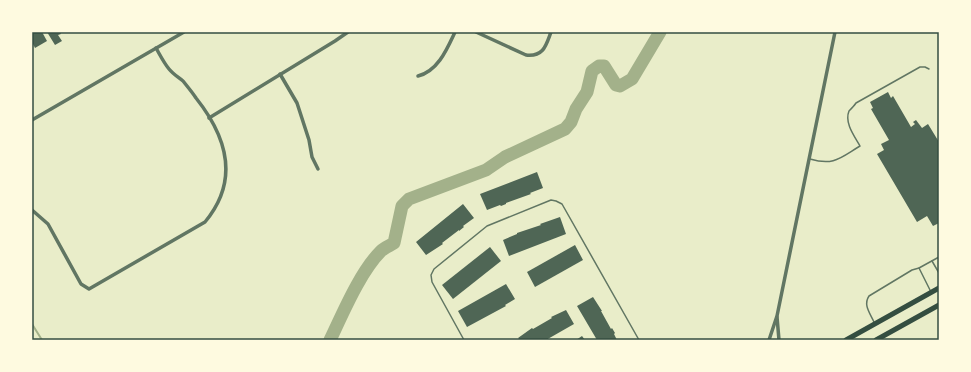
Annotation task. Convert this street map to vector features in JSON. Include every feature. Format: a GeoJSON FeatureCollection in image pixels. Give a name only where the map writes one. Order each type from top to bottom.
{"type":"FeatureCollection","features":[{"type":"Feature","properties":{"kind":"main road"},"geometry":{"type":"LineString","coordinates":[[846,340],[939,288]]}},
{"type":"Feature","properties":{"kind":"main road"},"geometry":{"type":"LineString","coordinates":[[876,340],[939,305]]}},
{"type":"Feature","properties":{"kind":"street"},"geometry":{"type":"LineString","coordinates":[[32,120],[184,32]]}},
{"type":"Feature","properties":{"kind":"street"},"geometry":{"type":"LineString","coordinates":[[209,118],[348,32]]}},
{"type":"Feature","properties":{"kind":"street"},"geometry":{"type":"LineString","coordinates":[[418,76],[425,74],[445,54],[455,32]]}},
{"type":"Feature","properties":{"kind":"street"},"geometry":{"type":"LineString","coordinates":[[476,32],[526,55],[537,54],[544,49],[551,32]]}},
{"type":"Feature","properties":{"kind":"street"},"geometry":{"type":"LineString","coordinates":[[768,340],[777,316],[835,32]]}},
{"type":"Feature","properties":{"kind":"street"},"geometry":{"type":"LineString","coordinates":[[32,210],[48,224],[81,284],[89,289],[205,222],[210,216],[222,193],[226,176],[222,141],[197,99],[183,82],[169,70],[156,48]]}},
{"type":"Feature","properties":{"kind":"street"},"geometry":{"type":"LineString","coordinates":[[280,74],[296,103],[309,140],[312,157],[318,169]]}},
{"type":"Feature","properties":{"kind":"street"},"geometry":{"type":"LineString","coordinates":[[777,316],[779,340]]}},
{"type":"Feature","properties":{"kind":"lane"},"geometry":{"type":"LineString","coordinates":[[810,159],[821,162],[833,162],[860,146],[849,123],[849,111],[856,104],[920,67],[929,69]]}},
{"type":"Feature","properties":{"kind":"lane"},"geometry":{"type":"LineString","coordinates":[[464,340],[432,282],[431,275],[434,268],[487,226],[551,200],[562,204],[639,340]]}},
{"type":"Feature","properties":{"kind":"lane"},"geometry":{"type":"LineString","coordinates":[[875,323],[866,305],[866,300],[869,296],[912,270],[919,268],[939,257]]}},
{"type":"Feature","properties":{"kind":"lane"},"geometry":{"type":"LineString","coordinates":[[932,261],[939,273]]}},
{"type":"Feature","properties":{"kind":"lane"},"geometry":{"type":"LineString","coordinates":[[919,268],[931,292]]}},
{"type":"Feature","properties":{"kind":"building"},"geometry":{"type":"Polygon","coordinates":[[[32,32],[42,32],[47,41],[35,48],[32,42],[32,32]]]}},
{"type":"Feature","properties":{"kind":"building"},"geometry":{"type":"Polygon","coordinates":[[[47,32],[60,32],[61,34],[58,35],[62,41],[55,45],[47,32]]]}},
{"type":"Feature","properties":{"kind":"building"},"geometry":{"type":"Polygon","coordinates":[[[888,92],[891,98],[893,96],[911,127],[915,124],[913,122],[916,120],[922,128],[928,124],[939,142],[939,223],[933,226],[927,216],[917,222],[877,154],[884,150],[881,144],[889,140],[871,109],[873,108],[870,102],[888,92]]]}},
{"type":"Feature","properties":{"kind":"building"},"geometry":{"type":"Polygon","coordinates":[[[537,172],[543,188],[501,206],[500,205],[487,210],[480,194],[537,172]]]}},
{"type":"Feature","properties":{"kind":"building"},"geometry":{"type":"Polygon","coordinates":[[[463,204],[474,218],[442,243],[443,244],[426,255],[416,242],[463,204]]]}},
{"type":"Feature","properties":{"kind":"building"},"geometry":{"type":"Polygon","coordinates":[[[560,217],[566,234],[509,256],[503,240],[517,233],[560,217]]]}},
{"type":"Feature","properties":{"kind":"building"},"geometry":{"type":"Polygon","coordinates":[[[575,245],[583,260],[535,287],[527,272],[575,245]]]}},
{"type":"Feature","properties":{"kind":"building"},"geometry":{"type":"Polygon","coordinates":[[[490,247],[501,261],[453,299],[442,285],[490,247]]]}},
{"type":"Feature","properties":{"kind":"building"},"geometry":{"type":"Polygon","coordinates":[[[506,284],[515,299],[505,305],[506,306],[467,327],[458,311],[506,284]]]}},
{"type":"Feature","properties":{"kind":"building"},"geometry":{"type":"Polygon","coordinates":[[[593,297],[611,329],[612,328],[615,333],[614,334],[617,340],[597,340],[577,306],[593,297]]]}},
{"type":"Feature","properties":{"kind":"building"},"geometry":{"type":"Polygon","coordinates":[[[566,310],[574,324],[546,340],[520,340],[518,338],[532,328],[533,329],[552,318],[551,317],[566,310]]]}},
{"type":"Feature","properties":{"kind":"building"},"geometry":{"type":"Polygon","coordinates":[[[582,336],[585,340],[576,340],[582,336]]]}},
{"type":"Feature","properties":{"kind":"waterway"},"geometry":{"type":"LineString","coordinates":[[330,340],[352,293],[366,270],[381,251],[394,243],[402,206],[409,199],[486,170],[505,157],[565,129],[571,122],[576,109],[587,92],[592,71],[599,66],[604,66],[616,85],[620,86],[632,79],[660,32]]}},
{"type":"Feature","properties":{"kind":"waterway"},"geometry":{"type":"LineString","coordinates":[[32,324],[42,340]]}}]}
